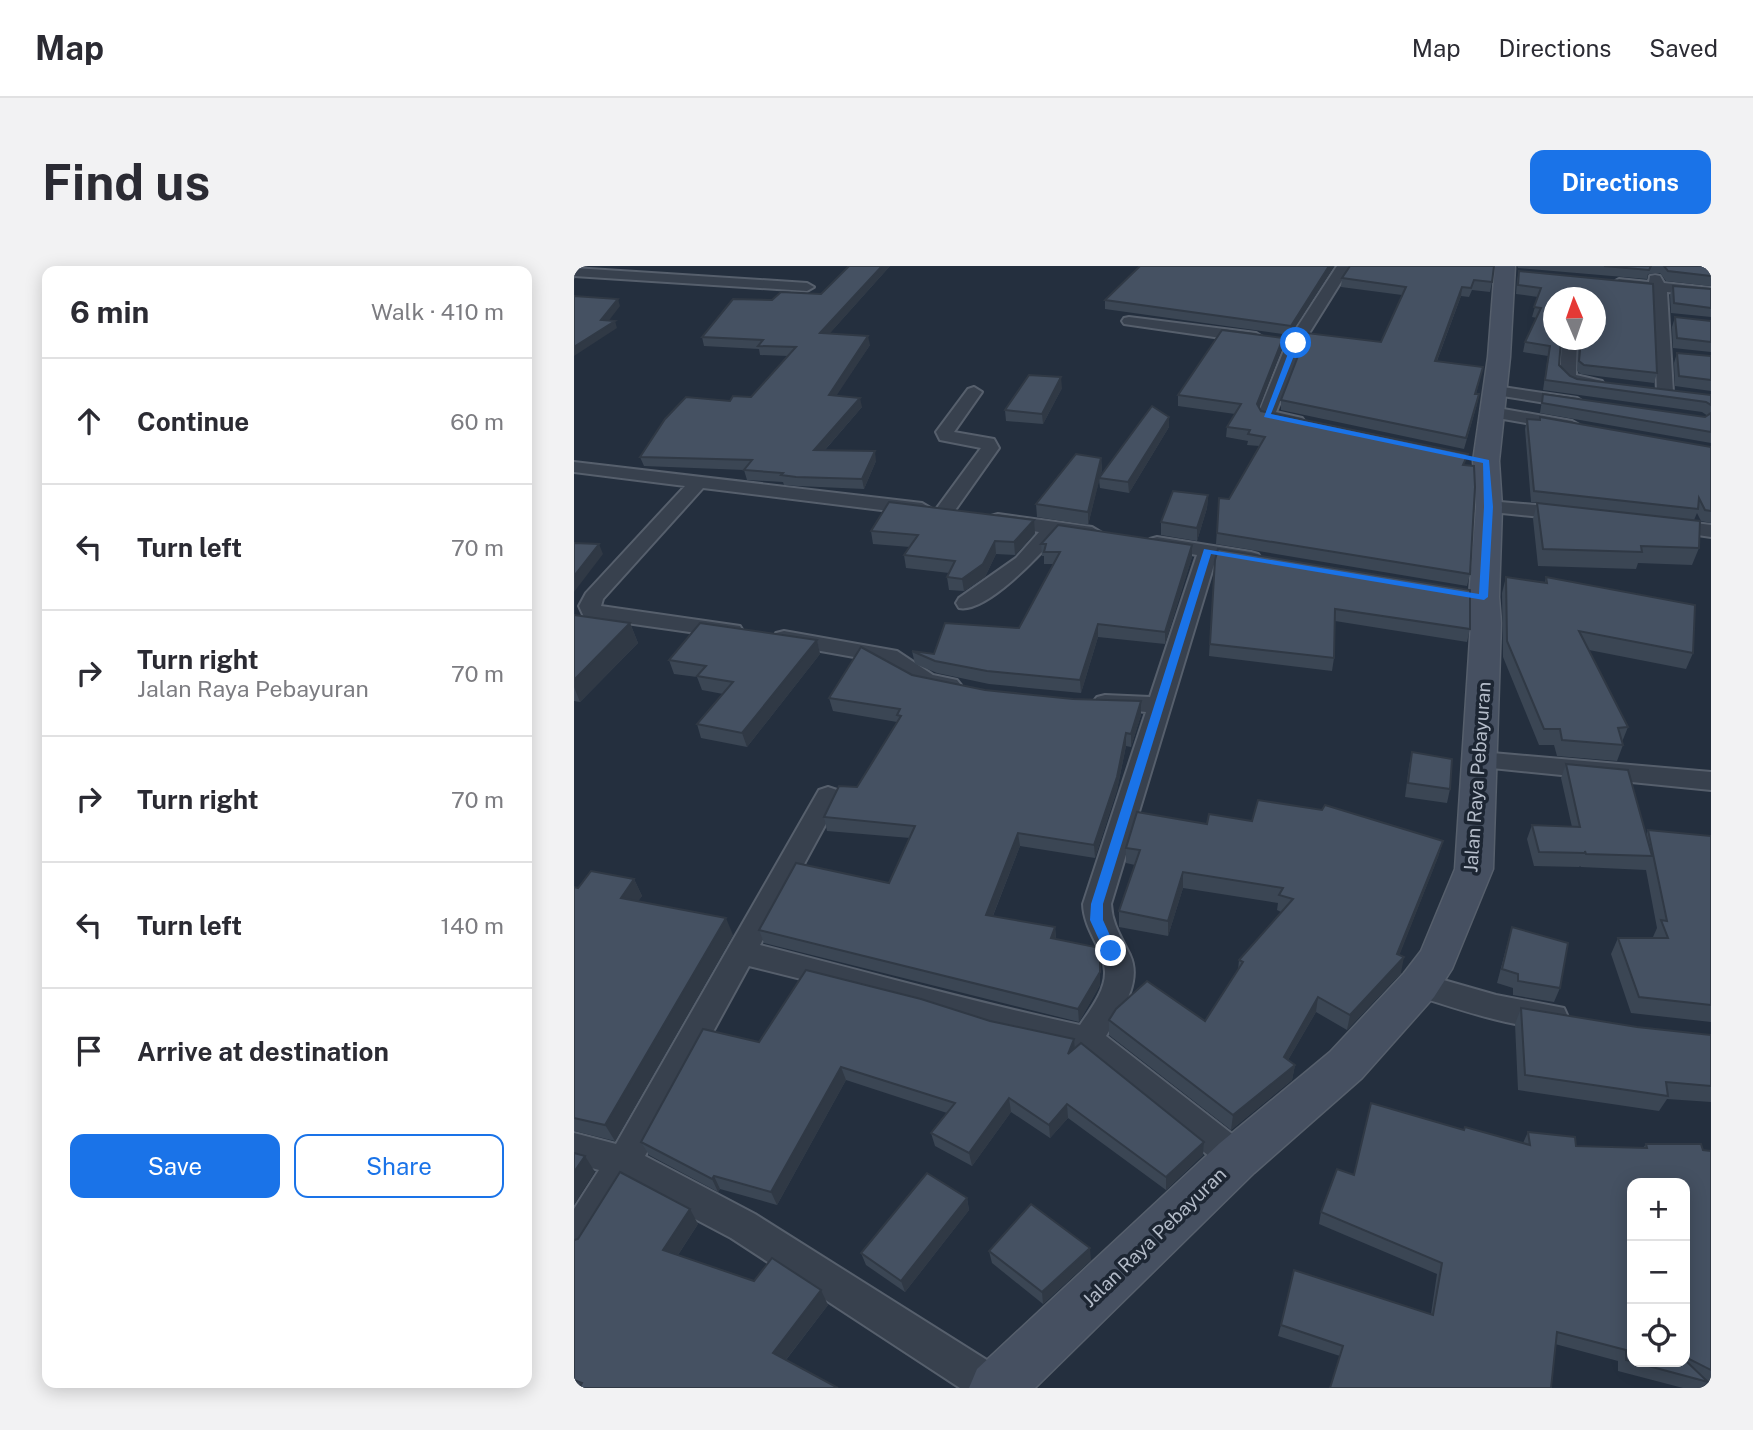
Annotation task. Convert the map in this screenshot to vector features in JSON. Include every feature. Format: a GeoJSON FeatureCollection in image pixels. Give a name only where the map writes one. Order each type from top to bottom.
{"type":"FeatureCollection","features":[{"type":"Feature","properties":{"kind":"main road","name":"Jalan Raya Pebayuran"},"geometry":{"type":"LineString","coordinates":[[995,1388],[1237,1158],[1346,1065],[1419,985],[1438,958],[1474,870],[1486,623],[1477,596],[1489,507],[1480,460],[1494,402],[1510,271]]}},
{"type":"Feature","properties":{"kind":"street"},"geometry":{"type":"LineString","coordinates":[[1311,426],[1267,415],[1282,342],[1344,266]]}},
{"type":"Feature","properties":{"kind":"street"},"geometry":{"type":"LineString","coordinates":[[574,272],[807,287]]}},
{"type":"Feature","properties":{"kind":"street"},"geometry":{"type":"LineString","coordinates":[[1606,278],[1711,292]]}},
{"type":"Feature","properties":{"kind":"street"},"geometry":{"type":"LineString","coordinates":[[1656,283],[1711,284]]}},
{"type":"Feature","properties":{"kind":"street"},"geometry":{"type":"LineString","coordinates":[[1656,283],[1667,319],[1669,354],[1666,392]]}},
{"type":"Feature","properties":{"kind":"street"},"geometry":{"type":"LineString","coordinates":[[1129,321],[1282,342]]}},
{"type":"Feature","properties":{"kind":"street"},"geometry":{"type":"LineString","coordinates":[[1569,350],[1568,377],[1574,382],[1619,387]]}},
{"type":"Feature","properties":{"kind":"street"},"geometry":{"type":"LineString","coordinates":[[944,512],[990,448],[988,443],[946,436],[945,432],[974,392]]}},
{"type":"Feature","properties":{"kind":"street"},"geometry":{"type":"LineString","coordinates":[[1494,402],[1592,405]]}},
{"type":"Feature","properties":{"kind":"street"},"geometry":{"type":"LineString","coordinates":[[1494,402],[1586,429]]}},
{"type":"Feature","properties":{"kind":"street"},"geometry":{"type":"LineString","coordinates":[[574,467],[944,512],[1115,537]]}},
{"type":"Feature","properties":{"kind":"street"},"geometry":{"type":"LineString","coordinates":[[699,482],[593,597],[590,606],[592,612],[889,656],[926,681],[964,688]]}},
{"type":"Feature","properties":{"kind":"street"},"geometry":{"type":"LineString","coordinates":[[1489,507],[1587,515]]}},
{"type":"Feature","properties":{"kind":"street"},"geometry":{"type":"LineString","coordinates":[[1640,522],[1711,531]]}},
{"type":"Feature","properties":{"kind":"street"},"geometry":{"type":"LineString","coordinates":[[967,603],[1023,562],[1054,527]]}},
{"type":"Feature","properties":{"kind":"street"},"geometry":{"type":"LineString","coordinates":[[1142,541],[1273,562]]}},
{"type":"Feature","properties":{"kind":"street"},"geometry":{"type":"LineString","coordinates":[[1088,1040],[1119,981],[1120,968],[1097,920],[1097,904],[1208,551]]}},
{"type":"Feature","properties":{"kind":"street"},"geometry":{"type":"LineString","coordinates":[[1084,702],[1160,705]]}},
{"type":"Feature","properties":{"kind":"street"},"geometry":{"type":"LineString","coordinates":[[1481,760],[1711,781]]}},
{"type":"Feature","properties":{"kind":"street"},"geometry":{"type":"LineString","coordinates":[[574,1240],[624,1162],[828,796]]}},
{"type":"Feature","properties":{"kind":"street"},"geometry":{"type":"LineString","coordinates":[[740,952],[925,998],[993,1019],[1088,1040],[1237,1158]]}},
{"type":"Feature","properties":{"kind":"street"},"geometry":{"type":"LineString","coordinates":[[1419,985],[1496,1007],[1583,1022]]}},
{"type":"Feature","properties":{"kind":"street"},"geometry":{"type":"LineString","coordinates":[[574,1148],[624,1162],[743,1226],[995,1388]]}},
{"type":"Feature","properties":{"kind":"building"},"geometry":{"type":"Polygon","coordinates":[[[849,266],[882,266],[820,333],[868,336],[829,395],[860,398],[814,450],[875,451],[862,479],[796,477],[781,475],[783,473],[744,470],[752,460],[640,457],[665,419],[686,397],[730,401],[733,396],[751,397],[796,347],[758,346],[763,340],[702,337],[733,299],[772,300],[781,292],[821,294],[849,266]]]}},
{"type":"Feature","properties":{"kind":"building"},"geometry":{"type":"Polygon","coordinates":[[[1140,266],[1329,266],[1291,326],[1105,300],[1140,266]]]}},
{"type":"Feature","properties":{"kind":"building"},"geometry":{"type":"Polygon","coordinates":[[[1350,266],[1494,266],[1492,282],[1474,280],[1471,288],[1462,287],[1435,361],[1483,367],[1475,394],[1479,394],[1466,438],[1281,400],[1307,333],[1381,342],[1406,287],[1342,278],[1350,266]]]}},
{"type":"Feature","properties":{"kind":"building"},"geometry":{"type":"Polygon","coordinates":[[[1604,266],[1651,266],[1649,270],[1604,266]]]}},
{"type":"Feature","properties":{"kind":"building"},"geometry":{"type":"Polygon","coordinates":[[[1664,266],[1711,266],[1711,276],[1668,271],[1664,266]]]}},
{"type":"Feature","properties":{"kind":"building"},"geometry":{"type":"Polygon","coordinates":[[[1519,271],[1653,284],[1657,373],[1584,365],[1579,361],[1580,350],[1606,350],[1606,287],[1543,287],[1543,345],[1525,342],[1541,308],[1534,307],[1541,288],[1518,285],[1519,271]]]}},
{"type":"Feature","properties":{"kind":"building"},"geometry":{"type":"Polygon","coordinates":[[[1673,286],[1711,289],[1711,308],[1674,303],[1673,286]]]}},
{"type":"Feature","properties":{"kind":"building"},"geometry":{"type":"Polygon","coordinates":[[[574,296],[618,299],[601,320],[615,321],[574,347],[574,296]]]}},
{"type":"Feature","properties":{"kind":"building"},"geometry":{"type":"Polygon","coordinates":[[[1675,317],[1711,321],[1711,342],[1677,338],[1675,317]]]}},
{"type":"Feature","properties":{"kind":"building"},"geometry":{"type":"Polygon","coordinates":[[[1222,330],[1283,338],[1257,404],[1261,411],[1468,454],[1463,465],[1474,466],[1475,487],[1470,574],[1217,533],[1219,498],[1229,499],[1265,437],[1248,434],[1250,430],[1227,427],[1241,404],[1178,395],[1222,330]]]}},
{"type":"Feature","properties":{"kind":"building"},"geometry":{"type":"Polygon","coordinates":[[[1549,350],[1560,350],[1559,365],[1577,379],[1711,395],[1711,405],[1706,402],[1545,380],[1549,350]]]}},
{"type":"Feature","properties":{"kind":"building"},"geometry":{"type":"Polygon","coordinates":[[[1677,353],[1711,356],[1711,380],[1679,376],[1677,353]]]}},
{"type":"Feature","properties":{"kind":"building"},"geometry":{"type":"Polygon","coordinates":[[[1029,375],[1061,377],[1042,414],[1005,410],[1029,375]]]}},
{"type":"Feature","properties":{"kind":"building"},"geometry":{"type":"Polygon","coordinates":[[[1543,394],[1705,417],[1711,413],[1711,432],[1542,403],[1543,394]]]}},
{"type":"Feature","properties":{"kind":"building"},"geometry":{"type":"Polygon","coordinates":[[[1152,406],[1169,417],[1128,482],[1099,478],[1152,406]]]}},
{"type":"Feature","properties":{"kind":"building"},"geometry":{"type":"Polygon","coordinates":[[[1540,417],[1711,447],[1711,511],[1705,510],[1699,498],[1698,509],[1534,491],[1527,419],[1540,420],[1540,417]]]}},
{"type":"Feature","properties":{"kind":"building"},"geometry":{"type":"Polygon","coordinates":[[[1076,454],[1101,458],[1088,512],[1036,504],[1076,454]]]}},
{"type":"Feature","properties":{"kind":"building"},"geometry":{"type":"Polygon","coordinates":[[[1173,491],[1208,495],[1197,528],[1161,522],[1173,491]]]}},
{"type":"Feature","properties":{"kind":"building"},"geometry":{"type":"Polygon","coordinates":[[[889,502],[1034,520],[1014,542],[995,541],[983,564],[962,579],[947,577],[955,561],[904,555],[918,535],[871,531],[889,502]]]}},
{"type":"Feature","properties":{"kind":"building"},"geometry":{"type":"Polygon","coordinates":[[[1537,503],[1700,521],[1699,548],[1641,546],[1642,552],[1543,549],[1537,503]]]}},
{"type":"Feature","properties":{"kind":"building"},"geometry":{"type":"Polygon","coordinates":[[[1058,525],[1192,545],[1165,632],[1098,624],[1080,680],[987,671],[935,661],[912,651],[934,654],[945,623],[1019,628],[1060,552],[1044,552],[1046,544],[1041,544],[1058,525]]]}},
{"type":"Feature","properties":{"kind":"building"},"geometry":{"type":"Polygon","coordinates":[[[574,543],[599,544],[574,576],[574,543]]]}},
{"type":"Feature","properties":{"kind":"building"},"geometry":{"type":"Polygon","coordinates":[[[1218,549],[1470,590],[1470,629],[1335,609],[1334,658],[1210,644],[1218,549]]]}},
{"type":"Feature","properties":{"kind":"building"},"geometry":{"type":"Polygon","coordinates":[[[1506,577],[1547,583],[1546,577],[1695,605],[1693,653],[1579,631],[1628,727],[1618,728],[1623,745],[1562,740],[1560,729],[1544,729],[1507,641],[1506,577]]]}},
{"type":"Feature","properties":{"kind":"building"},"geometry":{"type":"Polygon","coordinates":[[[574,615],[630,623],[574,680],[574,615]]]}},
{"type":"Feature","properties":{"kind":"building"},"geometry":{"type":"Polygon","coordinates":[[[700,623],[817,640],[742,733],[697,724],[733,682],[697,676],[706,666],[669,660],[700,623]]]}},
{"type":"Feature","properties":{"kind":"building"},"geometry":{"type":"Polygon","coordinates":[[[861,647],[912,675],[985,690],[1073,699],[1141,701],[1131,734],[1126,733],[1117,777],[1094,845],[1018,833],[986,915],[1055,927],[1051,938],[1100,948],[1100,972],[1078,1009],[759,930],[796,863],[889,883],[915,826],[824,817],[839,786],[857,787],[901,716],[897,715],[900,709],[829,698],[861,647]]]}},
{"type":"Feature","properties":{"kind":"building"},"geometry":{"type":"Polygon","coordinates":[[[1412,752],[1452,759],[1450,789],[1408,783],[1412,752]]]}},
{"type":"Feature","properties":{"kind":"building"},"geometry":{"type":"Polygon","coordinates":[[[1566,764],[1628,770],[1652,856],[1586,854],[1585,851],[1539,852],[1532,825],[1580,827],[1566,764]]]}},
{"type":"Feature","properties":{"kind":"building"},"geometry":{"type":"Polygon","coordinates":[[[1258,800],[1322,810],[1325,805],[1443,841],[1397,954],[1404,957],[1350,1015],[1318,997],[1284,1057],[1295,1065],[1233,1115],[1109,1020],[1116,1009],[1147,981],[1205,1021],[1243,962],[1239,960],[1293,899],[1279,895],[1283,888],[1183,872],[1168,921],[1119,911],[1140,850],[1126,848],[1137,812],[1207,824],[1209,814],[1252,821],[1258,800]]]}},
{"type":"Feature","properties":{"kind":"building"},"geometry":{"type":"Polygon","coordinates":[[[1648,830],[1711,836],[1711,1005],[1639,997],[1618,938],[1668,938],[1661,920],[1667,921],[1648,830]]]}},
{"type":"Feature","properties":{"kind":"building"},"geometry":{"type":"Polygon","coordinates":[[[591,871],[634,879],[621,898],[726,918],[605,1125],[574,1118],[574,887],[578,888],[591,871]]]}},
{"type":"Feature","properties":{"kind":"building"},"geometry":{"type":"Polygon","coordinates":[[[1512,927],[1568,943],[1560,988],[1518,981],[1518,974],[1502,969],[1512,927]]]}},
{"type":"Feature","properties":{"kind":"building"},"geometry":{"type":"Polygon","coordinates":[[[806,970],[921,999],[990,1021],[1074,1039],[1068,1054],[1081,1043],[1204,1142],[1166,1177],[1067,1104],[1049,1125],[1009,1098],[969,1153],[931,1133],[955,1103],[841,1067],[771,1192],[714,1176],[712,1179],[641,1142],[703,1029],[759,1042],[806,970]]]}},
{"type":"Feature","properties":{"kind":"building"},"geometry":{"type":"Polygon","coordinates":[[[1521,1008],[1637,1027],[1711,1035],[1711,1086],[1666,1082],[1668,1096],[1525,1075],[1521,1008]]]}},
{"type":"Feature","properties":{"kind":"building"},"geometry":{"type":"Polygon","coordinates":[[[1371,1103],[1464,1130],[1465,1127],[1530,1145],[1528,1132],[1575,1137],[1576,1146],[1647,1148],[1646,1144],[1701,1144],[1703,1150],[1711,1151],[1711,1370],[1690,1360],[1690,1178],[1627,1178],[1627,1360],[1626,1350],[1557,1332],[1551,1388],[1330,1388],[1343,1346],[1281,1325],[1294,1270],[1433,1315],[1442,1263],[1321,1212],[1337,1169],[1354,1175],[1371,1103]]]}},
{"type":"Feature","properties":{"kind":"building"},"geometry":{"type":"Polygon","coordinates":[[[574,1153],[585,1156],[574,1172],[574,1153]]]}},
{"type":"Feature","properties":{"kind":"building"},"geometry":{"type":"Polygon","coordinates":[[[620,1172],[690,1209],[663,1250],[754,1281],[772,1258],[821,1290],[773,1353],[838,1388],[579,1388],[582,1383],[574,1380],[574,1240],[578,1239],[620,1172]]]}},
{"type":"Feature","properties":{"kind":"building"},"geometry":{"type":"Polygon","coordinates":[[[927,1173],[967,1198],[901,1281],[861,1253],[927,1173]]]}},
{"type":"Feature","properties":{"kind":"building"},"geometry":{"type":"Polygon","coordinates":[[[1031,1204],[1090,1248],[1042,1292],[989,1251],[1031,1204]]]}},
{"type":"Feature","properties":{"kind":"building"},"geometry":{"type":"Polygon","coordinates":[[[1690,1365],[1708,1382],[1652,1367],[1690,1367],[1690,1365]]]}},
{"type":"Feature","properties":{"kind":"route"},"geometry":{"type":"LineString","coordinates":[[1111,951],[1097,920],[1097,904],[1208,551],[1484,597],[1489,507],[1486,461],[1267,415],[1296,343]]}}]}
